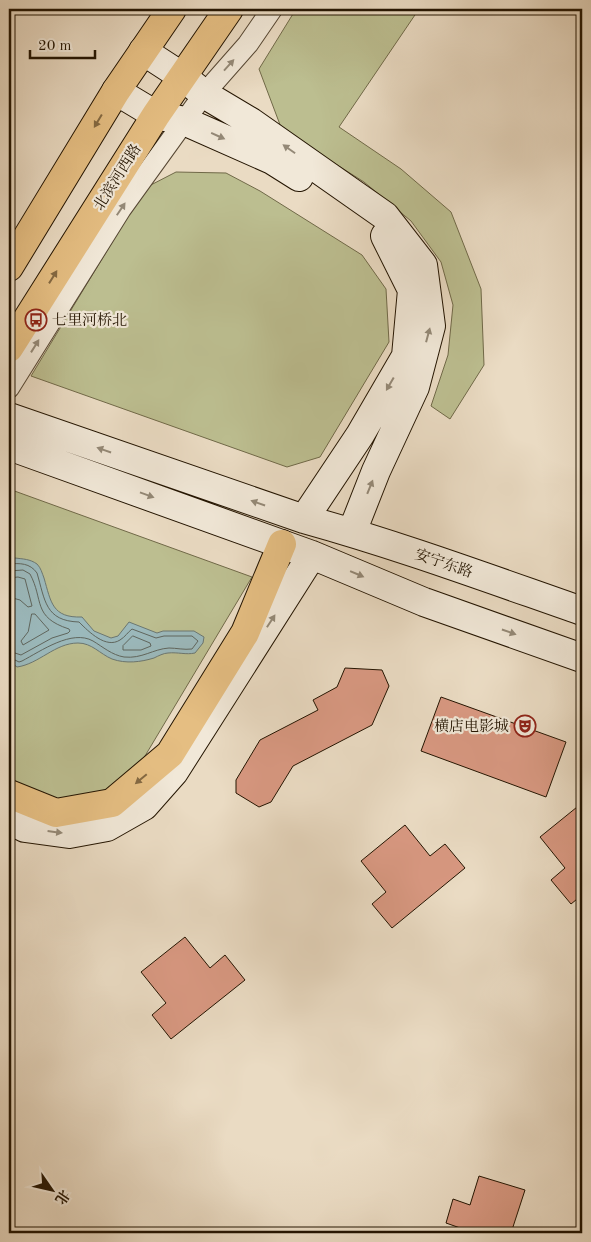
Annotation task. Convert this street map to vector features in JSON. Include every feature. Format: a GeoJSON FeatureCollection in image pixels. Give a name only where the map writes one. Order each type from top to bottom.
{"type":"FeatureCollection","features":[{"type":"Feature","properties":{"kind":"main road"},"geometry":{"type":"LineString","coordinates":[[9,267],[116,91],[172,9]]}},
{"type":"Feature","properties":{"kind":"main road","name":"北滨河西路"},"geometry":{"type":"LineString","coordinates":[[9,348],[156,115],[193,86],[229,9]]}},
{"type":"Feature","properties":{"kind":"main road"},"geometry":{"type":"LineString","coordinates":[[143,51],[193,86],[250,122],[385,216],[423,265],[431,326],[415,387],[376,472],[352,532]]}},
{"type":"Feature","properties":{"kind":"main road"},"geometry":{"type":"LineString","coordinates":[[116,91],[156,115],[184,121],[272,160],[383,230],[412,290],[406,356],[360,435],[304,519]]}},
{"type":"Feature","properties":{"kind":"main road","name":"安宁东路"},"geometry":{"type":"LineString","coordinates":[[18,420],[304,519],[352,532],[432,558],[582,611]]}},
{"type":"Feature","properties":{"kind":"main road"},"geometry":{"type":"LineString","coordinates":[[14,447],[312,555],[424,602],[582,658]]}},
{"type":"Feature","properties":{"kind":"main road"},"geometry":{"type":"LineString","coordinates":[[9,794],[56,813],[112,803],[170,754],[244,633],[282,544]]}},
{"type":"Feature","properties":{"kind":"main road"},"geometry":{"type":"LineString","coordinates":[[9,820],[26,828],[69,834],[107,827],[144,806],[174,772],[312,555]]}},
{"type":"Feature","properties":{"kind":"street"},"geometry":{"type":"LineString","coordinates":[[9,388],[121,209],[184,121],[193,86],[248,44],[272,9]]}},
{"type":"Feature","properties":{"kind":"green space"},"geometry":{"type":"Polygon","coordinates":[[[296,9],[419,9],[339,127],[401,169],[451,212],[481,289],[484,365],[450,419],[431,406],[448,355],[453,305],[441,262],[411,221],[364,182],[282,130],[259,69],[296,9]]]}},
{"type":"Feature","properties":{"kind":"green space"},"geometry":{"type":"Polygon","coordinates":[[[176,172],[226,173],[260,191],[362,255],[386,289],[389,342],[320,457],[287,467],[31,376],[145,188],[176,172]]]}},
{"type":"Feature","properties":{"kind":"green space"},"geometry":{"type":"Polygon","coordinates":[[[9,489],[252,577],[139,766],[113,787],[84,801],[49,800],[9,781],[9,489]]]}},
{"type":"Feature","properties":{"kind":"water"},"geometry":{"type":"Polygon","coordinates":[[[15,558],[29,560],[37,564],[40,567],[54,607],[64,615],[82,617],[94,631],[111,638],[118,636],[129,622],[157,633],[163,631],[194,631],[204,637],[203,643],[195,653],[166,653],[149,659],[128,662],[112,659],[83,643],[70,644],[62,646],[33,662],[17,667],[9,661],[12,618],[9,615],[9,560],[15,558]]]}},
{"type":"Feature","properties":{"kind":"building"},"geometry":{"type":"Polygon","coordinates":[[[345,668],[382,670],[389,686],[372,725],[293,766],[271,802],[259,807],[236,793],[236,780],[260,740],[318,710],[313,700],[337,687],[345,668]]]}},
{"type":"Feature","properties":{"kind":"building"},"geometry":{"type":"Polygon","coordinates":[[[441,697],[566,742],[546,797],[421,751],[441,697]]]}},
{"type":"Feature","properties":{"kind":"building"},"geometry":{"type":"Polygon","coordinates":[[[582,803],[582,895],[571,904],[551,880],[565,868],[540,837],[582,803]]]}},
{"type":"Feature","properties":{"kind":"building"},"geometry":{"type":"Polygon","coordinates":[[[405,825],[430,856],[445,844],[465,868],[392,928],[372,904],[386,892],[361,861],[405,825]]]}},
{"type":"Feature","properties":{"kind":"building"},"geometry":{"type":"Polygon","coordinates":[[[185,937],[210,968],[225,955],[245,980],[171,1039],[152,1015],[166,1003],[141,972],[185,937]]]}},
{"type":"Feature","properties":{"kind":"building"},"geometry":{"type":"Polygon","coordinates":[[[479,1176],[525,1190],[511,1233],[461,1233],[463,1229],[446,1223],[453,1199],[470,1205],[479,1176]]]}},
{"type":"Feature","properties":{"kind":"place","name":"七里河桥北"},"geometry":{"type":"Point","coordinates":[36,320]}},
{"type":"Feature","properties":{"kind":"place","name":"横店电影城"},"geometry":{"type":"Point","coordinates":[525,726]}}]}
